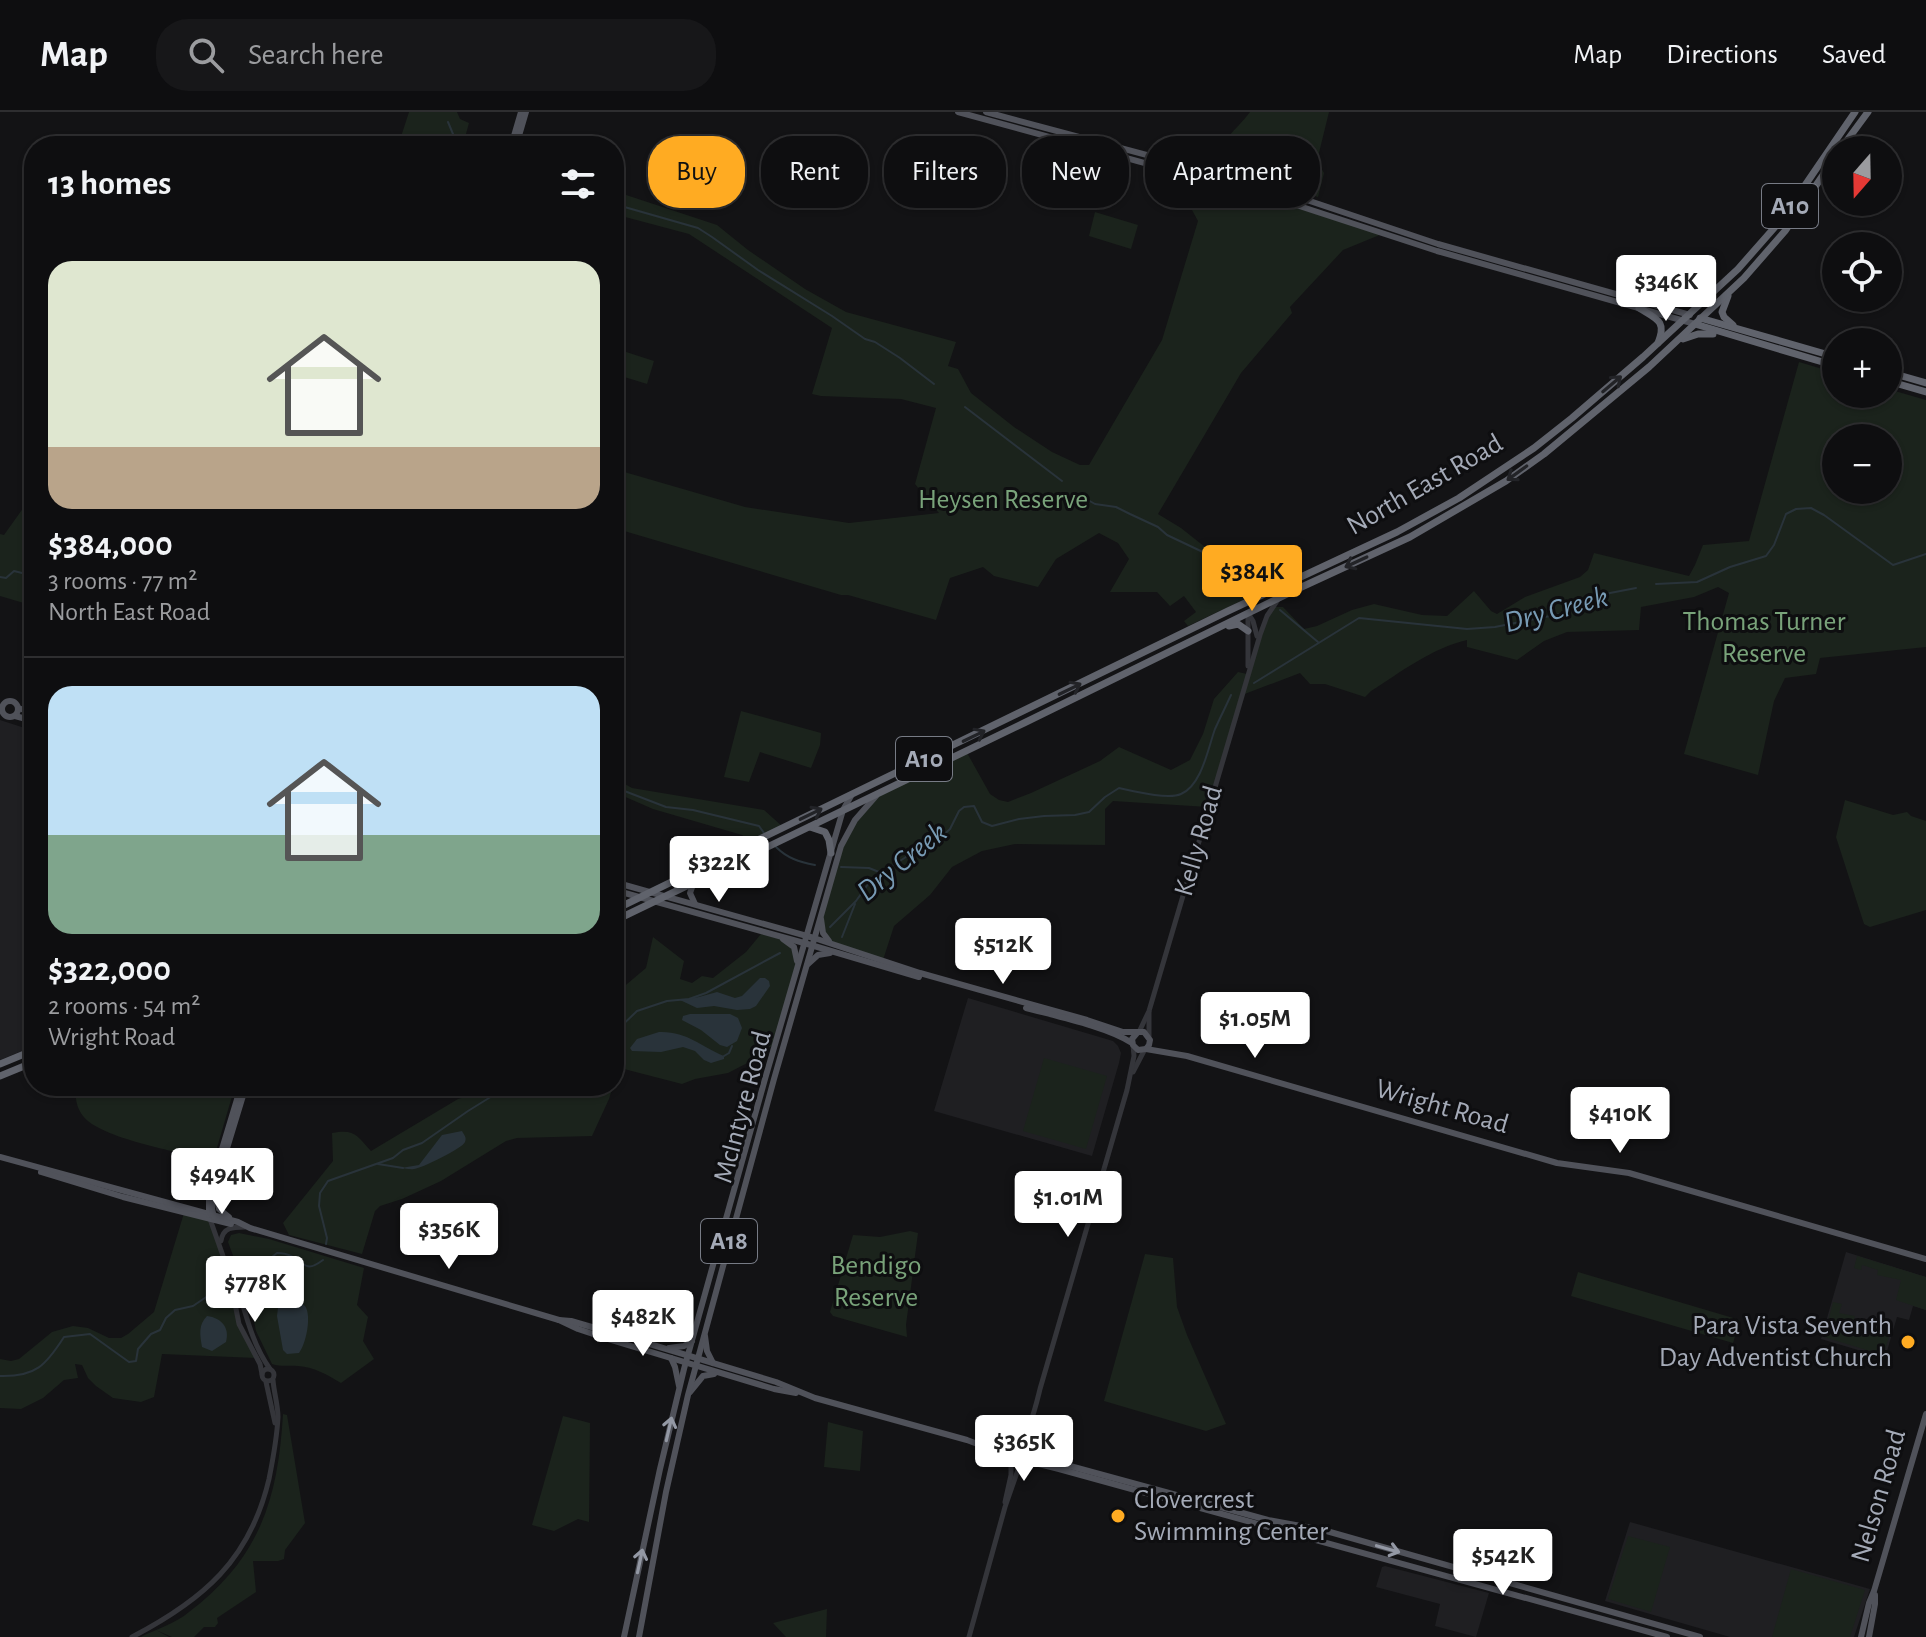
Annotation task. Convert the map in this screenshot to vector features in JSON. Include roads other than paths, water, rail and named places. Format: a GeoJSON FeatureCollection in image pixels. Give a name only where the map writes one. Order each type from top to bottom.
{"type":"FeatureCollection","features":[{"type":"Feature","properties":{"kind":"highway","name":"North East Road"},"geometry":{"type":"LineString","coordinates":[[624,904],[1459,498],[1563,426],[1714,292],[1782,219],[1855,112]]}},
{"type":"Feature","properties":{"kind":"highway","name":"A10"},"geometry":{"type":"LineString","coordinates":[[1850,136],[1868,112]]}},
{"type":"Feature","properties":{"kind":"highway","name":"North East Road"},"geometry":{"type":"LineString","coordinates":[[624,916],[1419,532],[1506,481],[1579,426],[1649,367],[1731,290],[1773,245],[1822,176]]}},
{"type":"Feature","properties":{"kind":"highway"},"geometry":{"type":"LineString","coordinates":[[1731,290],[1722,312],[1738,333]]}},
{"type":"Feature","properties":{"kind":"highway"},"geometry":{"type":"LineString","coordinates":[[1639,308],[1661,323],[1657,345]]}},
{"type":"Feature","properties":{"kind":"highway"},"geometry":{"type":"LineString","coordinates":[[1690,315],[1698,321],[1822,355]]}},
{"type":"Feature","properties":{"kind":"highway"},"geometry":{"type":"LineString","coordinates":[[1674,343],[1698,334],[1738,333]]}},
{"type":"Feature","properties":{"kind":"highway"},"geometry":{"type":"LineString","coordinates":[[1811,354],[1822,359]]}},
{"type":"Feature","properties":{"kind":"highway"},"geometry":{"type":"LineString","coordinates":[[1902,376],[1926,383]]}},
{"type":"Feature","properties":{"kind":"highway"},"geometry":{"type":"LineString","coordinates":[[1902,385],[1926,392]]}},
{"type":"Feature","properties":{"kind":"highway"},"geometry":{"type":"LineString","coordinates":[[1563,426],[1579,426],[1580,411]]}},
{"type":"Feature","properties":{"kind":"highway"},"geometry":{"type":"LineString","coordinates":[[1404,527],[1419,532],[1423,518]]}},
{"type":"Feature","properties":{"kind":"highway"},"geometry":{"type":"LineString","coordinates":[[1228,611],[1248,613],[1257,598]]}},
{"type":"Feature","properties":{"kind":"highway"},"geometry":{"type":"LineString","coordinates":[[1217,627],[1238,624],[1248,631]]}},
{"type":"Feature","properties":{"kind":"highway"},"geometry":{"type":"LineString","coordinates":[[1112,669],[1125,674],[1129,661]]}},
{"type":"Feature","properties":{"kind":"highway"},"geometry":{"type":"LineString","coordinates":[[1024,723],[1028,710],[1045,713]]}},
{"type":"Feature","properties":{"kind":"highway"},"geometry":{"type":"LineString","coordinates":[[807,827],[825,832],[831,853]]}},
{"type":"Feature","properties":{"kind":"highway"},"geometry":{"type":"LineString","coordinates":[[0,1064],[24,1054]]}},
{"type":"Feature","properties":{"kind":"highway"},"geometry":{"type":"LineString","coordinates":[[0,1076],[24,1066]]}},
{"type":"Feature","properties":{"kind":"main road"},"geometry":{"type":"LineString","coordinates":[[517,136],[524,112]]}},
{"type":"Feature","properties":{"kind":"main road"},"geometry":{"type":"LineString","coordinates":[[960,112],[1145,159]]}},
{"type":"Feature","properties":{"kind":"main road"},"geometry":{"type":"LineString","coordinates":[[986,112],[1017,125]]}},
{"type":"Feature","properties":{"kind":"main road"},"geometry":{"type":"LineString","coordinates":[[1320,203],[1409,238]]}},
{"type":"Feature","properties":{"kind":"main road"},"geometry":{"type":"LineString","coordinates":[[1328,206],[1340,218]]}},
{"type":"Feature","properties":{"kind":"main road"},"geometry":{"type":"LineString","coordinates":[[1307,208],[1469,253],[1529,274],[1690,315]]}},
{"type":"Feature","properties":{"kind":"main road"},"geometry":{"type":"LineString","coordinates":[[1593,291],[1683,321],[1698,321]]}},
{"type":"Feature","properties":{"kind":"main road"},"geometry":{"type":"LineString","coordinates":[[1651,303],[1687,302],[1714,292]]}},
{"type":"Feature","properties":{"kind":"main road"},"geometry":{"type":"LineString","coordinates":[[24,712],[16,712],[7,717],[1,707],[12,701],[16,712],[24,716]]}},
{"type":"Feature","properties":{"kind":"main road","name":"McIntyre Road"},"geometry":{"type":"LineString","coordinates":[[809,940],[821,915],[849,828],[860,812],[882,791]]}},
{"type":"Feature","properties":{"kind":"main road","name":"McIntyre Road"},"geometry":{"type":"LineString","coordinates":[[639,1637],[687,1397],[831,853],[846,801],[853,794]]}},
{"type":"Feature","properties":{"kind":"main road"},"geometry":{"type":"LineString","coordinates":[[694,882],[689,891],[696,905]]}},
{"type":"Feature","properties":{"kind":"main road"},"geometry":{"type":"LineString","coordinates":[[624,885],[809,940],[839,953],[1121,1036],[1138,1050],[1149,1045],[1149,1038],[1144,1032],[1123,1032],[832,944],[809,940],[776,935],[624,894]]}},
{"type":"Feature","properties":{"kind":"main road"},"geometry":{"type":"LineString","coordinates":[[821,915],[822,931],[832,944]]}},
{"type":"Feature","properties":{"kind":"main road"},"geometry":{"type":"LineString","coordinates":[[776,935],[794,947],[802,966],[818,955],[839,953]]}},
{"type":"Feature","properties":{"kind":"main road","name":"McIntyre Road"},"geometry":{"type":"LineString","coordinates":[[624,1637],[679,1389],[802,966]]}},
{"type":"Feature","properties":{"kind":"main road"},"geometry":{"type":"LineString","coordinates":[[1133,1044],[1133,1037],[1138,1032]]}},
{"type":"Feature","properties":{"kind":"main road","name":"Wright Road"},"geometry":{"type":"LineString","coordinates":[[1149,1038],[1178,1054],[1551,1161],[1622,1171],[1926,1259]]}},
{"type":"Feature","properties":{"kind":"main road","name":"Wright Road"},"geometry":{"type":"LineString","coordinates":[[1145,1049],[1178,1054]]}},
{"type":"Feature","properties":{"kind":"main road"},"geometry":{"type":"LineString","coordinates":[[212,1217],[214,1191],[241,1096]]}},
{"type":"Feature","properties":{"kind":"main road"},"geometry":{"type":"LineString","coordinates":[[212,1217],[209,1197],[212,1182],[241,1096]]}},
{"type":"Feature","properties":{"kind":"main road"},"geometry":{"type":"LineString","coordinates":[[0,1157],[559,1320],[611,1340],[776,1382],[815,1398]]}},
{"type":"Feature","properties":{"kind":"main road"},"geometry":{"type":"LineString","coordinates":[[224,1160],[217,1192],[219,1209],[250,1228]]}},
{"type":"Feature","properties":{"kind":"main road"},"geometry":{"type":"LineString","coordinates":[[559,1320],[665,1349],[687,1360]]}},
{"type":"Feature","properties":{"kind":"main road"},"geometry":{"type":"LineString","coordinates":[[705,1329],[707,1351],[714,1364]]}},
{"type":"Feature","properties":{"kind":"main road"},"geometry":{"type":"LineString","coordinates":[[665,1349],[684,1346],[692,1341]]}},
{"type":"Feature","properties":{"kind":"main road"},"geometry":{"type":"LineString","coordinates":[[671,1357],[679,1389]]}},
{"type":"Feature","properties":{"kind":"main road"},"geometry":{"type":"LineString","coordinates":[[696,1362],[722,1374],[774,1389],[1012,1453],[1022,1448],[1035,1459],[1070,1466],[1181,1499]]}},
{"type":"Feature","properties":{"kind":"main road"},"geometry":{"type":"LineString","coordinates":[[687,1397],[703,1376],[722,1374]]}},
{"type":"Feature","properties":{"kind":"main road","name":"Nelson Road"},"geometry":{"type":"LineString","coordinates":[[1861,1637],[1926,1414]]}},
{"type":"Feature","properties":{"kind":"main road"},"geometry":{"type":"LineString","coordinates":[[1012,1453],[1014,1463],[1039,1464],[1227,1511],[1667,1637]]}},
{"type":"Feature","properties":{"kind":"main road"},"geometry":{"type":"LineString","coordinates":[[1021,1463],[1025,1453]]}},
{"type":"Feature","properties":{"kind":"main road"},"geometry":{"type":"LineString","coordinates":[[1227,1511],[1323,1530],[1700,1637]]}},
{"type":"Feature","properties":{"kind":"main road"},"geometry":{"type":"LineString","coordinates":[[1480,1584],[1482,1576]]}},
{"type":"Feature","properties":{"kind":"main road","name":"Nelson Road"},"geometry":{"type":"LineString","coordinates":[[1869,1637],[1874,1591]]}},
{"type":"Feature","properties":{"kind":"street","name":"Kelly Road"},"geometry":{"type":"LineString","coordinates":[[1138,1032],[1149,1011],[1257,645],[1267,616],[1280,597]]}},
{"type":"Feature","properties":{"kind":"street","name":"Kelly Road"},"geometry":{"type":"LineString","coordinates":[[1248,613],[1249,671]]}},
{"type":"Feature","properties":{"kind":"street"},"geometry":{"type":"LineString","coordinates":[[1248,613],[1256,627],[1257,645]]}},
{"type":"Feature","properties":{"kind":"street","name":"Kelly Road"},"geometry":{"type":"LineString","coordinates":[[1149,1011],[1149,1038]]}},
{"type":"Feature","properties":{"kind":"street"},"geometry":{"type":"LineString","coordinates":[[1025,1453],[1030,1424],[1127,1090],[1134,1056],[1133,1044]]}},
{"type":"Feature","properties":{"kind":"street"},"geometry":{"type":"LineString","coordinates":[[1130,1076],[1145,1049]]}},
{"type":"Feature","properties":{"kind":"street"},"geometry":{"type":"LineString","coordinates":[[212,1217],[251,1333],[261,1357],[275,1374],[269,1381]]}},
{"type":"Feature","properties":{"kind":"street"},"geometry":{"type":"LineString","coordinates":[[212,1217],[229,1273],[239,1324],[260,1364],[263,1379],[269,1381]]}},
{"type":"Feature","properties":{"kind":"street"},"geometry":{"type":"LineString","coordinates":[[221,1241],[229,1228],[250,1228]]}},
{"type":"Feature","properties":{"kind":"street"},"geometry":{"type":"LineString","coordinates":[[262,1374],[270,1369]]}},
{"type":"Feature","properties":{"kind":"street"},"geometry":{"type":"LineString","coordinates":[[132,1637],[199,1596],[244,1545],[264,1497],[274,1452],[277,1404],[269,1381]]}},
{"type":"Feature","properties":{"kind":"street"},"geometry":{"type":"LineString","coordinates":[[1005,1507],[1012,1453],[1030,1424]]}},
{"type":"Feature","properties":{"kind":"street"},"geometry":{"type":"LineString","coordinates":[[969,1637],[1005,1507],[1021,1463]]}},
{"type":"Feature","properties":{"kind":"waterway"},"geometry":{"type":"LineString","coordinates":[[448,122],[454,136]]}},
{"type":"Feature","properties":{"kind":"waterway"},"geometry":{"type":"LineString","coordinates":[[624,207],[698,228],[865,339],[900,358],[934,384]]}},
{"type":"Feature","properties":{"kind":"waterway"},"geometry":{"type":"LineString","coordinates":[[965,407],[1062,481]]}},
{"type":"Feature","properties":{"kind":"waterway"},"geometry":{"type":"LineString","coordinates":[[1079,495],[1095,504],[1116,507],[1226,563],[1259,592]]}},
{"type":"Feature","properties":{"kind":"waterway","name":"Dry Creek"},"geometry":{"type":"LineString","coordinates":[[1656,584],[1697,582],[1730,567],[1766,556],[1774,545],[1786,514],[1796,509],[1811,508],[1824,515],[1893,565],[1926,554]]}},
{"type":"Feature","properties":{"kind":"waterway"},"geometry":{"type":"LineString","coordinates":[[0,577],[6,578],[14,571],[24,574]]}},
{"type":"Feature","properties":{"kind":"waterway","name":"Dry Creek"},"geometry":{"type":"LineString","coordinates":[[1254,683],[1359,618],[1467,629],[1495,627],[1560,614],[1610,593],[1636,588]]}},
{"type":"Feature","properties":{"kind":"waterway"},"geometry":{"type":"LineString","coordinates":[[1280,610],[1318,642]]}},
{"type":"Feature","properties":{"kind":"waterway","name":"Dry Creek"},"geometry":{"type":"LineString","coordinates":[[830,927],[856,901],[871,880],[937,841],[950,829],[964,807],[974,806],[982,822],[992,826],[1019,819],[1089,812],[1119,788],[1159,796],[1181,794],[1199,774],[1231,695]]}},
{"type":"Feature","properties":{"kind":"waterway"},"geometry":{"type":"LineString","coordinates":[[624,791],[666,807],[693,810],[759,826],[764,833]]}},
{"type":"Feature","properties":{"kind":"waterway"},"geometry":{"type":"LineString","coordinates":[[776,847],[794,859],[815,865]]}},
{"type":"Feature","properties":{"kind":"waterway"},"geometry":{"type":"LineString","coordinates":[[841,867],[869,868],[879,872]]}},
{"type":"Feature","properties":{"kind":"waterway"},"geometry":{"type":"LineString","coordinates":[[842,937],[855,904]]}},
{"type":"Feature","properties":{"kind":"waterway","name":"Dry Creek"},"geometry":{"type":"LineString","coordinates":[[624,1023],[637,1011],[706,993],[780,953]]}},
{"type":"Feature","properties":{"kind":"waterway"},"geometry":{"type":"LineString","coordinates":[[724,1056],[732,1046]]}},
{"type":"Feature","properties":{"kind":"waterway","name":"Dry Creek"},"geometry":{"type":"LineString","coordinates":[[326,1244],[319,1206],[320,1193],[328,1181],[393,1158],[403,1150],[422,1143],[492,1096]]}},
{"type":"Feature","properties":{"kind":"waterway"},"geometry":{"type":"LineString","coordinates":[[378,1164],[403,1168]]}},
{"type":"Feature","properties":{"kind":"waterway","name":"Dry Creek"},"geometry":{"type":"LineString","coordinates":[[247,1287],[265,1273],[267,1261],[277,1253],[289,1255],[309,1267],[323,1260]]}},
{"type":"Feature","properties":{"kind":"waterway","name":"Dry Creek"},"geometry":{"type":"LineString","coordinates":[[0,1376],[31,1371],[45,1362],[64,1337],[90,1334],[129,1362],[136,1361],[138,1349],[151,1334],[160,1330],[175,1310],[193,1306],[218,1289]]}},
{"type":"Feature","properties":{"kind":"place","name":"Para Vista Seventh Day Adventist Church"},"geometry":{"type":"Point","coordinates":[1908,1342]}},
{"type":"Feature","properties":{"kind":"place","name":"Clovercrest Swimming Center"},"geometry":{"type":"Point","coordinates":[1118,1516]}},
{"type":"Feature","properties":{"kind":"park label","name":"Heysen Reserve"},"geometry":{"type":"Point","coordinates":[1003,500]}},
{"type":"Feature","properties":{"kind":"park label","name":"Thomas Turner Reserve"},"geometry":{"type":"Point","coordinates":[1764,638]}},
{"type":"Feature","properties":{"kind":"park label","name":"Bendigo Reserve"},"geometry":{"type":"Point","coordinates":[876,1282]}}]}
